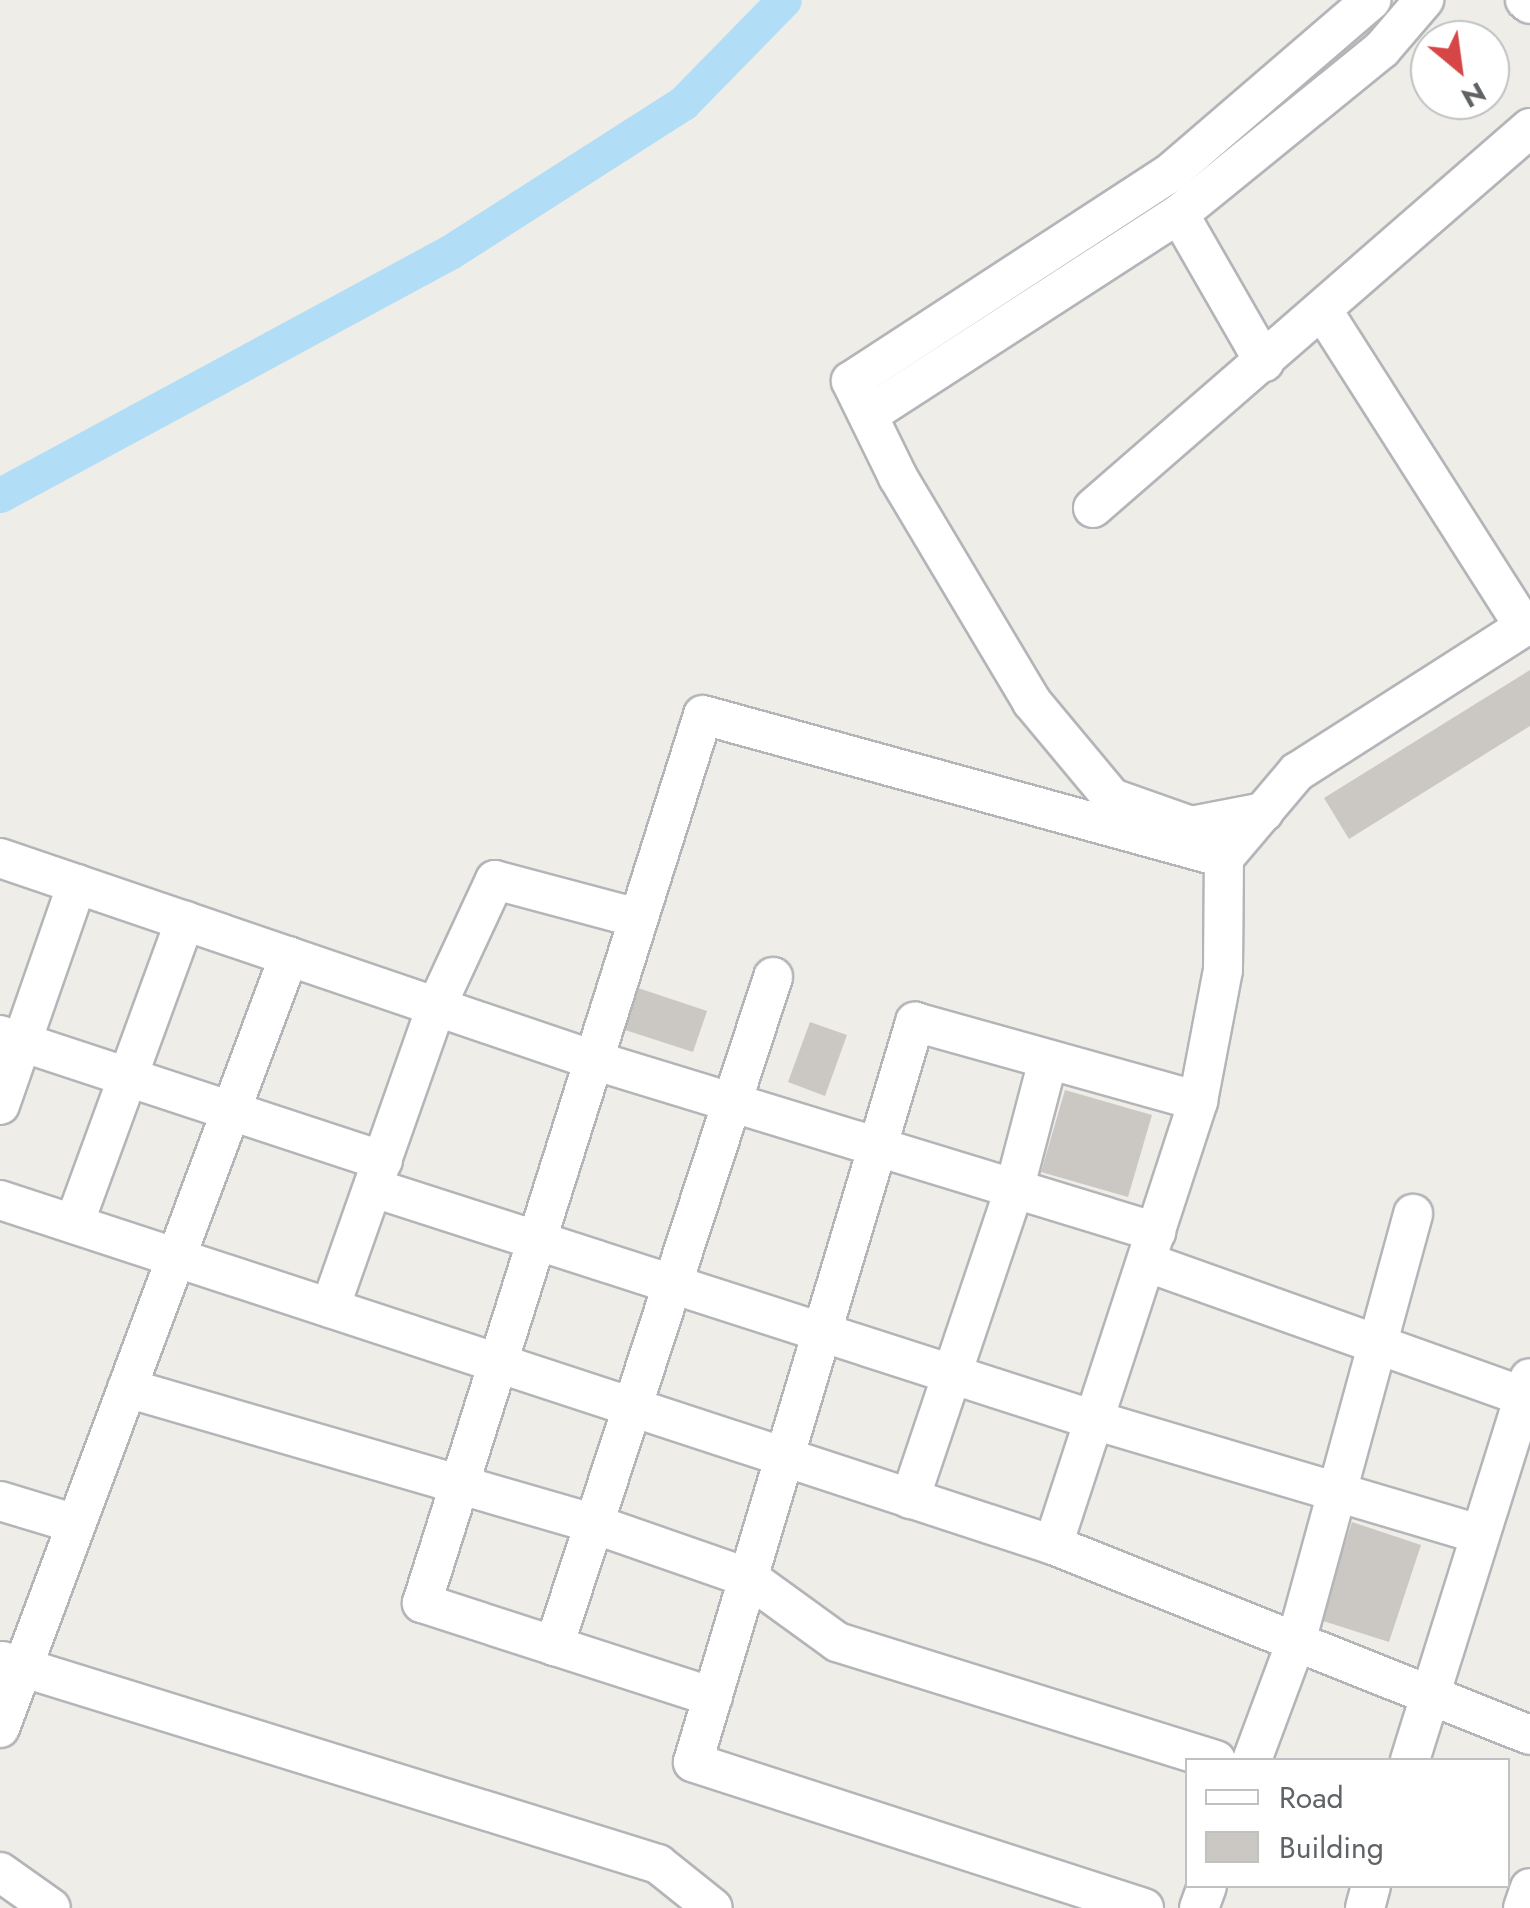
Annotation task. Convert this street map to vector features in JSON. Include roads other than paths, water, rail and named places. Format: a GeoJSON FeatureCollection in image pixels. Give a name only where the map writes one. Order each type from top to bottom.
{"type":"FeatureCollection","features":[{"type":"Feature","properties":{"kind":"street"},"geometry":{"type":"LineString","coordinates":[[861,397],[1169,174],[1371,0]]}},
{"type":"Feature","properties":{"kind":"street"},"geometry":{"type":"LineString","coordinates":[[861,397],[1179,214],[1382,49],[1424,0]]}},
{"type":"Feature","properties":{"kind":"street"},"geometry":{"type":"LineString","coordinates":[[1092,508],[1530,128]]}},
{"type":"Feature","properties":{"kind":"street"},"geometry":{"type":"LineString","coordinates":[[1179,214],[1264,362]]}},
{"type":"Feature","properties":{"kind":"street"},"geometry":{"type":"LineString","coordinates":[[1053,1545],[1198,1102],[1223,970],[1224,858],[1297,772],[1527,625],[1323,311]]}},
{"type":"Feature","properties":{"kind":"street"},"geometry":{"type":"LineString","coordinates":[[861,397],[898,477],[1032,702],[1112,798],[1191,826],[1264,812]]}},
{"type":"Feature","properties":{"kind":"street"},"geometry":{"type":"LineString","coordinates":[[713,1697],[422,1603],[702,715],[1224,858]]}},
{"type":"Feature","properties":{"kind":"street"},"geometry":{"type":"LineString","coordinates":[[0,858],[594,1060],[1014,1190],[1379,1345],[1528,1391],[1411,1758]]}},
{"type":"Feature","properties":{"kind":"street"},"geometry":{"type":"LineString","coordinates":[[330,1308],[436,1007],[495,880],[638,918]]}},
{"type":"Feature","properties":{"kind":"street"},"geometry":{"type":"LineString","coordinates":[[0,1105],[11,1038],[78,884]]}},
{"type":"Feature","properties":{"kind":"street"},"geometry":{"type":"LineString","coordinates":[[74,1224],[185,920]]}},
{"type":"Feature","properties":{"kind":"street"},"geometry":{"type":"LineString","coordinates":[[0,1728],[11,1664],[76,1524],[289,956]]}},
{"type":"Feature","properties":{"kind":"street"},"geometry":{"type":"LineString","coordinates":[[554,1646],[773,977]]}},
{"type":"Feature","properties":{"kind":"street"},"geometry":{"type":"LineString","coordinates":[[1144,1908],[693,1762],[915,1022],[1198,1102]]}},
{"type":"Feature","properties":{"kind":"street"},"geometry":{"type":"LineString","coordinates":[[11,1038],[231,1111],[538,1238],[823,1328],[1094,1420],[1480,1534]]}},
{"type":"Feature","properties":{"kind":"street"},"geometry":{"type":"LineString","coordinates":[[910,1499],[1014,1190],[1048,1060]]}},
{"type":"Feature","properties":{"kind":"street"},"geometry":{"type":"LineString","coordinates":[[0,1200],[1053,1545],[1530,1734]]}},
{"type":"Feature","properties":{"kind":"street"},"geometry":{"type":"LineString","coordinates":[[1253,1758],[1296,1642],[1413,1214]]}},
{"type":"Feature","properties":{"kind":"street"},"geometry":{"type":"LineString","coordinates":[[127,1388],[594,1524],[749,1578],[837,1642],[1210,1758]]}},
{"type":"Feature","properties":{"kind":"street"},"geometry":{"type":"LineString","coordinates":[[0,1501],[76,1524]]}},
{"type":"Feature","properties":{"kind":"street"},"geometry":{"type":"LineString","coordinates":[[11,1664],[658,1864],[713,1908]]}},
{"type":"Feature","properties":{"kind":"street"},"geometry":{"type":"LineString","coordinates":[[0,1872],[51,1908]]}},
{"type":"Feature","properties":{"kind":"street"},"geometry":{"type":"LineString","coordinates":[[1523,1908],[1530,1888]]}},
{"type":"Feature","properties":{"kind":"waterway"},"geometry":{"type":"LineString","coordinates":[[0,495],[450,252],[683,103],[784,0]]}}]}
